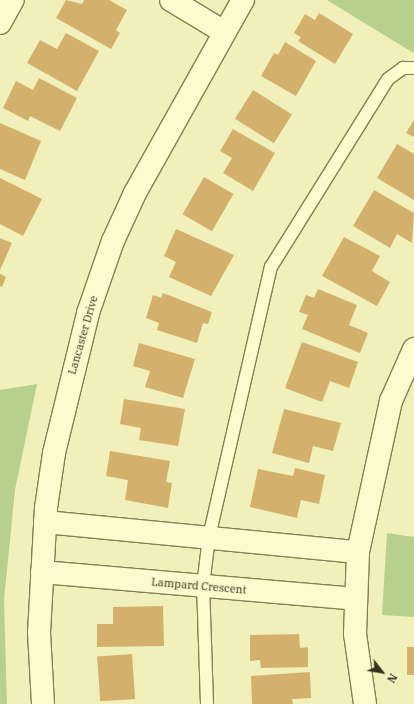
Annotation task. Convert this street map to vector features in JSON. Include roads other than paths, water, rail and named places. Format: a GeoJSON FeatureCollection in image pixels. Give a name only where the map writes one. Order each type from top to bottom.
{"type":"FeatureCollection","features":[{"type":"Feature","properties":{"kind":"street"},"geometry":{"type":"LineString","coordinates":[[0,22],[13,0]]}},
{"type":"Feature","properties":{"kind":"street"},"geometry":{"type":"LineString","coordinates":[[170,0],[224,32]]}},
{"type":"Feature","properties":{"kind":"street","name":"Lancaster Drive"},"geometry":{"type":"LineString","coordinates":[[43,704],[39,633],[45,522],[69,385],[113,241],[160,143],[243,0]]}},
{"type":"Feature","properties":{"kind":"street"},"geometry":{"type":"LineString","coordinates":[[364,704],[355,634],[358,552],[391,401],[414,349]]}},
{"type":"Feature","properties":{"kind":"street"},"geometry":{"type":"LineString","coordinates":[[45,522],[358,552]]}},
{"type":"Feature","properties":{"kind":"street","name":"Lampard Crescent"},"geometry":{"type":"LineString","coordinates":[[42,572],[356,599]]}},
{"type":"Feature","properties":{"kind":"lane"},"geometry":{"type":"LineString","coordinates":[[208,704],[203,586],[209,537],[271,267],[388,79],[403,68],[414,68]]}}]}
